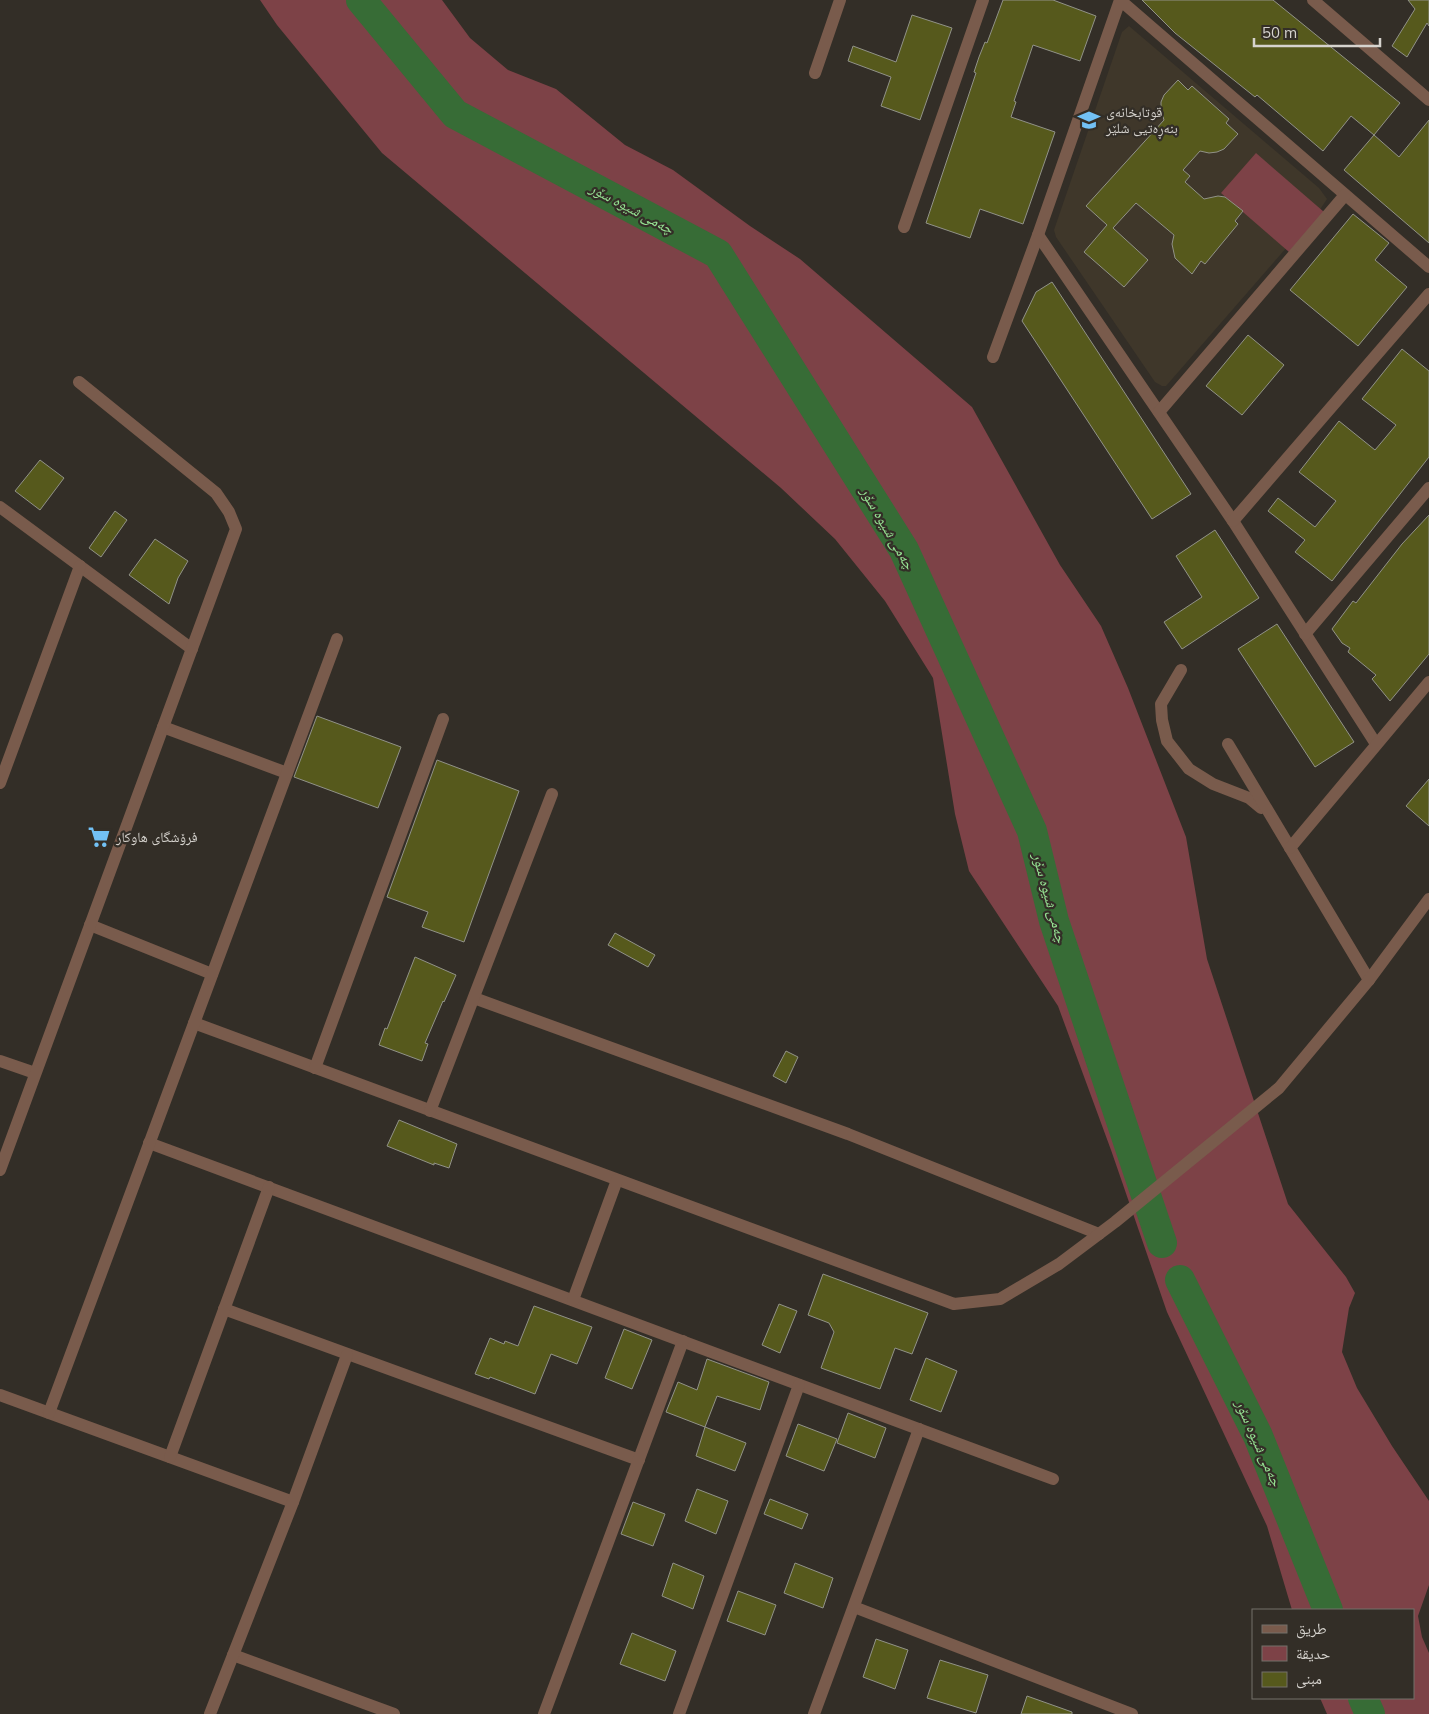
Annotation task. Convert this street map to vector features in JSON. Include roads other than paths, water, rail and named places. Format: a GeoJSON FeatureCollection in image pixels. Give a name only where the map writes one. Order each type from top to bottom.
{"type":"FeatureCollection","features":[{"type":"Feature","properties":{"kind":"street"},"geometry":{"type":"LineString","coordinates":[[815,72],[840,0]]}},
{"type":"Feature","properties":{"kind":"street"},"geometry":{"type":"LineString","coordinates":[[904,227],[983,0]]}},
{"type":"Feature","properties":{"kind":"street"},"geometry":{"type":"LineString","coordinates":[[993,357],[1038,236],[1120,0],[1429,267]]}},
{"type":"Feature","properties":{"kind":"street"},"geometry":{"type":"LineString","coordinates":[[1313,0],[1429,100]]}},
{"type":"Feature","properties":{"kind":"street"},"geometry":{"type":"LineString","coordinates":[[1159,412],[1345,195]]}},
{"type":"Feature","properties":{"kind":"street"},"geometry":{"type":"LineString","coordinates":[[1038,236],[1233,521],[1376,744]]}},
{"type":"Feature","properties":{"kind":"street"},"geometry":{"type":"LineString","coordinates":[[1233,521],[1429,294]]}},
{"type":"Feature","properties":{"kind":"street"},"geometry":{"type":"LineString","coordinates":[[0,1170],[236,529],[229,512],[216,493],[79,382]]}},
{"type":"Feature","properties":{"kind":"street"},"geometry":{"type":"LineString","coordinates":[[1305,634],[1429,488]]}},
{"type":"Feature","properties":{"kind":"street"},"geometry":{"type":"LineString","coordinates":[[0,507],[192,649]]}},
{"type":"Feature","properties":{"kind":"street"},"geometry":{"type":"LineString","coordinates":[[0,783],[80,566]]}},
{"type":"Feature","properties":{"kind":"street"},"geometry":{"type":"LineString","coordinates":[[49,1413],[337,639]]}},
{"type":"Feature","properties":{"kind":"street"},"geometry":{"type":"LineString","coordinates":[[1181,670],[1161,704],[1162,720],[1167,741],[1189,769],[1213,784],[1249,798],[1267,812]]}},
{"type":"Feature","properties":{"kind":"street"},"geometry":{"type":"LineString","coordinates":[[1290,848],[1429,682]]}},
{"type":"Feature","properties":{"kind":"street"},"geometry":{"type":"LineString","coordinates":[[315,1068],[443,719]]}},
{"type":"Feature","properties":{"kind":"street"},"geometry":{"type":"LineString","coordinates":[[163,727],[287,773]]}},
{"type":"Feature","properties":{"kind":"street"},"geometry":{"type":"LineString","coordinates":[[1228,744],[1369,980]]}},
{"type":"Feature","properties":{"kind":"street"},"geometry":{"type":"LineString","coordinates":[[430,1111],[552,794]]}},
{"type":"Feature","properties":{"kind":"street"},"geometry":{"type":"LineString","coordinates":[[194,1023],[954,1304],[1000,1298],[1059,1264],[1115,1222],[1279,1088],[1369,980],[1429,899]]}},
{"type":"Feature","properties":{"kind":"street"},"geometry":{"type":"LineString","coordinates":[[90,925],[212,974]]}},
{"type":"Feature","properties":{"kind":"street"},"geometry":{"type":"LineString","coordinates":[[474,998],[848,1134],[1099,1234]]}},
{"type":"Feature","properties":{"kind":"street"},"geometry":{"type":"LineString","coordinates":[[0,1061],[35,1073]]}},
{"type":"Feature","properties":{"kind":"street"},"geometry":{"type":"LineString","coordinates":[[149,1143],[1052,1479]]}},
{"type":"Feature","properties":{"kind":"street"},"geometry":{"type":"LineString","coordinates":[[573,1300],[617,1180]]}},
{"type":"Feature","properties":{"kind":"street"},"geometry":{"type":"LineString","coordinates":[[170,1458],[269,1187]]}},
{"type":"Feature","properties":{"kind":"street"},"geometry":{"type":"LineString","coordinates":[[224,1309],[639,1460]]}},
{"type":"Feature","properties":{"kind":"street"},"geometry":{"type":"LineString","coordinates":[[544,1714],[683,1341]]}},
{"type":"Feature","properties":{"kind":"street"},"geometry":{"type":"LineString","coordinates":[[210,1714],[293,1502],[347,1355]]}},
{"type":"Feature","properties":{"kind":"street"},"geometry":{"type":"LineString","coordinates":[[679,1714],[799,1385]]}},
{"type":"Feature","properties":{"kind":"street"},"geometry":{"type":"LineString","coordinates":[[0,1395],[293,1502]]}},
{"type":"Feature","properties":{"kind":"street"},"geometry":{"type":"LineString","coordinates":[[814,1714],[920,1430]]}},
{"type":"Feature","properties":{"kind":"street"},"geometry":{"type":"LineString","coordinates":[[854,1607],[1132,1714]]}},
{"type":"Feature","properties":{"kind":"street"},"geometry":{"type":"LineString","coordinates":[[233,1655],[394,1714]]}},
{"type":"Feature","properties":{"kind":"waterway","name":"چەمی شیوە سۆر"},"geometry":{"type":"LineString","coordinates":[[361,0],[455,114],[718,254],[904,550],[1032,831],[1054,921],[1162,1243]]}},
{"type":"Feature","properties":{"kind":"waterway","name":"چەمی شیوە سۆر"},"geometry":{"type":"LineString","coordinates":[[1180,1280],[1258,1436],[1328,1609]]}},
{"type":"Feature","properties":{"kind":"waterway","name":"چەمی شیوە سۆر"},"geometry":{"type":"LineString","coordinates":[[1363,1699],[1370,1714]]}},
{"type":"Feature","properties":{"kind":"place","name":"قوتابخانەی بنەڕەتیی شلێر"},"geometry":{"type":"Point","coordinates":[1089,120]}},
{"type":"Feature","properties":{"kind":"place","name":"فرۆشگای ھاوکار"},"geometry":{"type":"Point","coordinates":[99,837]}}]}
